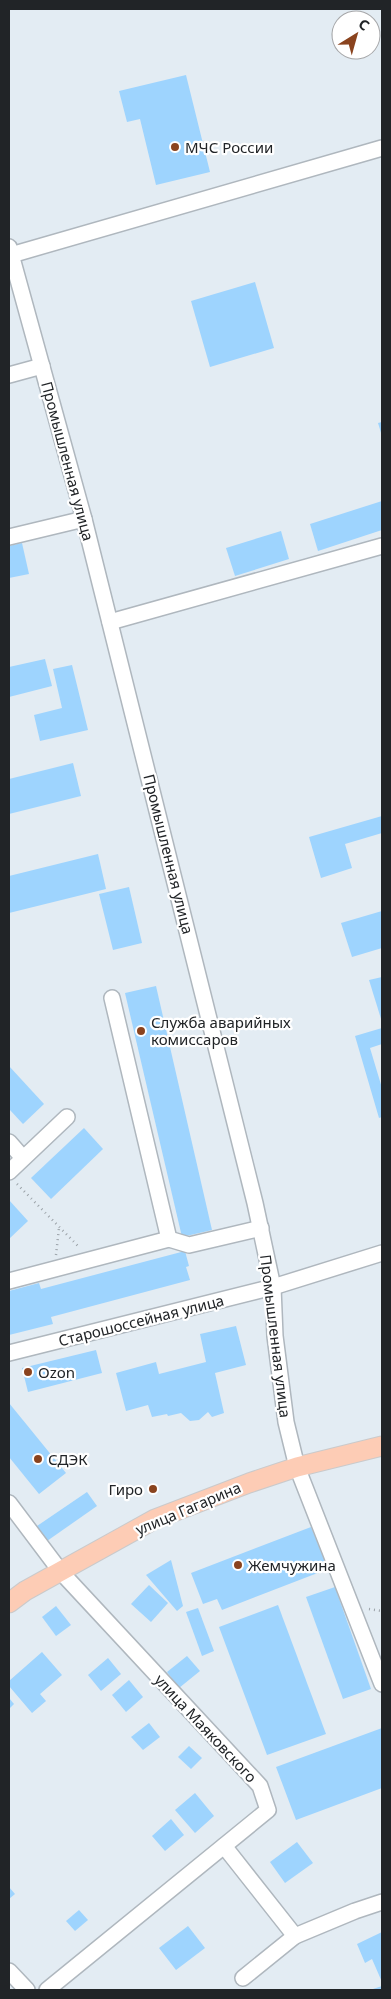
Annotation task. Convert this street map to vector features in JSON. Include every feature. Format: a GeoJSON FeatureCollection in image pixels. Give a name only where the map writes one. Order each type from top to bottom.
{"type":"FeatureCollection","features":[{"type":"Feature","properties":{"kind":"main road","name":"улица Гагарина"},"geometry":{"type":"LineString","coordinates":[[9,1603],[25,1591],[155,1519],[297,1467],[382,1446]]}},
{"type":"Feature","properties":{"kind":"street"},"geometry":{"type":"LineString","coordinates":[[10,251],[382,148]]}},
{"type":"Feature","properties":{"kind":"street","name":"Промышленная улица"},"geometry":{"type":"LineString","coordinates":[[10,251],[84,519],[232,1104],[272,1287],[275,1336],[286,1422],[297,1467],[382,1684]]}},
{"type":"Feature","properties":{"kind":"street"},"geometry":{"type":"LineString","coordinates":[[9,375],[42,366]]}},
{"type":"Feature","properties":{"kind":"street"},"geometry":{"type":"LineString","coordinates":[[9,536],[84,519]]}},
{"type":"Feature","properties":{"kind":"street"},"geometry":{"type":"LineString","coordinates":[[110,622],[382,546]]}},
{"type":"Feature","properties":{"kind":"street"},"geometry":{"type":"LineString","coordinates":[[112,998],[169,1239]]}},
{"type":"Feature","properties":{"kind":"street"},"geometry":{"type":"LineString","coordinates":[[12,1177],[23,1158],[67,1117]]}},
{"type":"Feature","properties":{"kind":"street"},"geometry":{"type":"LineString","coordinates":[[9,1142],[23,1158]]}},
{"type":"Feature","properties":{"kind":"street"},"geometry":{"type":"LineString","coordinates":[[9,1281],[169,1239],[189,1245],[260,1228]]}},
{"type":"Feature","properties":{"kind":"street","name":"Старошоссейная улица"},"geometry":{"type":"LineString","coordinates":[[9,1354],[272,1287],[382,1253]]}},
{"type":"Feature","properties":{"kind":"street","name":"улица Маяковского"},"geometry":{"type":"LineString","coordinates":[[9,1503],[61,1572],[260,1786],[268,1810],[48,1990]]}},
{"type":"Feature","properties":{"kind":"street"},"geometry":{"type":"LineString","coordinates":[[224,1846],[295,1936]]}},
{"type":"Feature","properties":{"kind":"street"},"geometry":{"type":"LineString","coordinates":[[243,1978],[295,1936],[382,1902]]}},
{"type":"Feature","properties":{"kind":"street"},"geometry":{"type":"LineString","coordinates":[[9,1971],[27,1990]]}},
{"type":"Feature","properties":{"kind":"path"},"geometry":{"type":"LineString","coordinates":[[12,1177],[92,1259]]}},
{"type":"Feature","properties":{"kind":"path"},"geometry":{"type":"LineString","coordinates":[[54,1269],[59,1227]]}},
{"type":"Feature","properties":{"kind":"building","name":"МЧС России"},"geometry":{"type":"Polygon","coordinates":[[[186,75],[210,172],[156,185],[140,119],[127,122],[119,91],[186,75]]]}},
{"type":"Feature","properties":{"kind":"building"},"geometry":{"type":"Polygon","coordinates":[[[255,282],[274,348],[210,367],[191,301],[255,282]]]}},
{"type":"Feature","properties":{"kind":"building"},"geometry":{"type":"Polygon","coordinates":[[[382,422],[382,436],[378,423],[382,422]]]}},
{"type":"Feature","properties":{"kind":"building"},"geometry":{"type":"Polygon","coordinates":[[[382,501],[382,530],[318,551],[310,524],[382,501]]]}},
{"type":"Feature","properties":{"kind":"building"},"geometry":{"type":"Polygon","coordinates":[[[281,531],[289,559],[235,576],[226,548],[281,531]]]}},
{"type":"Feature","properties":{"kind":"building"},"geometry":{"type":"Polygon","coordinates":[[[22,543],[29,574],[9,578],[9,546],[22,543]]]}},
{"type":"Feature","properties":{"kind":"building"},"geometry":{"type":"Polygon","coordinates":[[[45,659],[52,686],[9,697],[9,667],[45,659]]]}},
{"type":"Feature","properties":{"kind":"building"},"geometry":{"type":"Polygon","coordinates":[[[72,665],[88,730],[40,741],[34,715],[62,708],[53,669],[72,665]]]}},
{"type":"Feature","properties":{"kind":"building"},"geometry":{"type":"Polygon","coordinates":[[[73,763],[81,796],[9,814],[9,779],[73,763]]]}},
{"type":"Feature","properties":{"kind":"building"},"geometry":{"type":"Polygon","coordinates":[[[382,816],[382,833],[345,844],[352,868],[321,878],[309,837],[382,816]]]}},
{"type":"Feature","properties":{"kind":"building"},"geometry":{"type":"Polygon","coordinates":[[[98,854],[106,889],[9,913],[9,876],[98,854]]]}},
{"type":"Feature","properties":{"kind":"building"},"geometry":{"type":"Polygon","coordinates":[[[129,887],[142,943],[113,950],[99,894],[129,887]]]}},
{"type":"Feature","properties":{"kind":"building"},"geometry":{"type":"Polygon","coordinates":[[[382,911],[382,948],[352,957],[341,923],[382,911]]]}},
{"type":"Feature","properties":{"kind":"building"},"geometry":{"type":"Polygon","coordinates":[[[382,977],[382,1022],[369,980],[382,977]]]}},
{"type":"Feature","properties":{"kind":"building"},"geometry":{"type":"Polygon","coordinates":[[[156,986],[212,1230],[182,1237],[125,993],[156,986]]]}},
{"type":"Feature","properties":{"kind":"building"},"geometry":{"type":"Polygon","coordinates":[[[382,1028],[382,1044],[370,1048],[382,1088],[382,1117],[379,1118],[355,1036],[382,1028]]]}},
{"type":"Feature","properties":{"kind":"building"},"geometry":{"type":"Polygon","coordinates":[[[9,1066],[44,1104],[23,1124],[9,1109],[9,1066]]]}},
{"type":"Feature","properties":{"kind":"building"},"geometry":{"type":"Polygon","coordinates":[[[84,1128],[103,1149],[51,1199],[31,1178],[84,1128]]]}},
{"type":"Feature","properties":{"kind":"building"},"geometry":{"type":"Polygon","coordinates":[[[9,1200],[28,1221],[9,1239],[9,1200]]]}},
{"type":"Feature","properties":{"kind":"building"},"geometry":{"type":"Polygon","coordinates":[[[185,1251],[189,1266],[186,1267],[190,1280],[51,1317],[53,1324],[9,1335],[9,1291],[39,1283],[41,1289],[185,1251]]]}},
{"type":"Feature","properties":{"kind":"building"},"geometry":{"type":"Polygon","coordinates":[[[236,1326],[246,1365],[215,1373],[224,1413],[212,1417],[208,1412],[199,1420],[190,1421],[181,1413],[152,1417],[148,1405],[126,1411],[116,1373],[156,1362],[159,1374],[206,1362],[200,1334],[236,1326]]]}},
{"type":"Feature","properties":{"kind":"building"},"geometry":{"type":"Polygon","coordinates":[[[96,1350],[102,1373],[28,1392],[22,1368],[96,1350]]]}},
{"type":"Feature","properties":{"kind":"building"},"geometry":{"type":"Polygon","coordinates":[[[9,1403],[66,1473],[39,1494],[9,1457],[9,1403]]]}},
{"type":"Feature","properties":{"kind":"building"},"geometry":{"type":"Polygon","coordinates":[[[87,1492],[97,1506],[47,1541],[37,1526],[87,1492]]]}},
{"type":"Feature","properties":{"kind":"building"},"geometry":{"type":"Polygon","coordinates":[[[311,1527],[328,1569],[222,1610],[217,1599],[203,1604],[191,1573],[311,1527]]]}},
{"type":"Feature","properties":{"kind":"building"},"geometry":{"type":"Polygon","coordinates":[[[171,1560],[183,1606],[177,1611],[146,1575],[171,1560]]]}},
{"type":"Feature","properties":{"kind":"building"},"geometry":{"type":"Polygon","coordinates":[[[149,1585],[168,1603],[151,1622],[131,1604],[149,1585]]]}},
{"type":"Feature","properties":{"kind":"building"},"geometry":{"type":"Polygon","coordinates":[[[335,1587],[371,1689],[343,1699],[306,1597],[335,1587]]]}},
{"type":"Feature","properties":{"kind":"building"},"geometry":{"type":"Polygon","coordinates":[[[278,1605],[326,1734],[267,1755],[219,1627],[278,1605]]]}},
{"type":"Feature","properties":{"kind":"building"},"geometry":{"type":"Polygon","coordinates":[[[56,1606],[71,1625],[56,1636],[42,1617],[56,1606]]]}},
{"type":"Feature","properties":{"kind":"building"},"geometry":{"type":"Polygon","coordinates":[[[198,1608],[214,1651],[202,1656],[186,1612],[198,1608]]]}},
{"type":"Feature","properties":{"kind":"building"},"geometry":{"type":"Polygon","coordinates":[[[42,1652],[62,1675],[40,1694],[46,1701],[32,1713],[9,1686],[9,1681],[42,1652]]]}},
{"type":"Feature","properties":{"kind":"building"},"geometry":{"type":"Polygon","coordinates":[[[187,1656],[200,1671],[179,1688],[167,1672],[187,1656]]]}},
{"type":"Feature","properties":{"kind":"building"},"geometry":{"type":"Polygon","coordinates":[[[108,1658],[121,1674],[101,1691],[88,1675],[108,1658]]]}},
{"type":"Feature","properties":{"kind":"building"},"geometry":{"type":"Polygon","coordinates":[[[129,1680],[143,1697],[126,1712],[112,1695],[129,1680]]]}},
{"type":"Feature","properties":{"kind":"building"},"geometry":{"type":"Polygon","coordinates":[[[9,1698],[14,1704],[9,1709],[9,1698]]]}},
{"type":"Feature","properties":{"kind":"building"},"geometry":{"type":"Polygon","coordinates":[[[149,1723],[160,1737],[143,1750],[131,1737],[149,1723]]]}},
{"type":"Feature","properties":{"kind":"building"},"geometry":{"type":"Polygon","coordinates":[[[382,1728],[382,1788],[296,1820],[276,1767],[382,1728]]]}},
{"type":"Feature","properties":{"kind":"building"},"geometry":{"type":"Polygon","coordinates":[[[189,1746],[202,1758],[191,1769],[178,1757],[189,1746]]]}},
{"type":"Feature","properties":{"kind":"building"},"geometry":{"type":"Polygon","coordinates":[[[195,1793],[214,1816],[195,1833],[175,1810],[195,1793]]]}},
{"type":"Feature","properties":{"kind":"building"},"geometry":{"type":"Polygon","coordinates":[[[171,1819],[184,1835],[165,1851],[152,1836],[171,1819]]]}},
{"type":"Feature","properties":{"kind":"building"},"geometry":{"type":"Polygon","coordinates":[[[297,1842],[313,1863],[285,1883],[270,1862],[297,1842]]]}},
{"type":"Feature","properties":{"kind":"building"},"geometry":{"type":"Polygon","coordinates":[[[9,1887],[15,1894],[9,1899],[9,1887]]]}},
{"type":"Feature","properties":{"kind":"building"},"geometry":{"type":"Polygon","coordinates":[[[79,1910],[88,1920],[75,1931],[66,1921],[79,1910]]]}},
{"type":"Feature","properties":{"kind":"building"},"geometry":{"type":"Polygon","coordinates":[[[188,1926],[205,1948],[176,1970],[159,1948],[188,1926]]]}},
{"type":"Feature","properties":{"kind":"building"},"geometry":{"type":"Polygon","coordinates":[[[382,1932],[382,1982],[372,1959],[365,1963],[357,1944],[382,1932]]]}},
{"type":"Feature","properties":{"kind":"building"},"geometry":{"type":"Polygon","coordinates":[[[382,1986],[382,1990],[370,1990],[382,1986]]]}},
{"type":"Feature","properties":{"kind":"place","name":"МЧС России"},"geometry":{"type":"Point","coordinates":[175,147]}},
{"type":"Feature","properties":{"kind":"place","name":"Служба аварийных комиссаров"},"geometry":{"type":"Point","coordinates":[141,1031]}},
{"type":"Feature","properties":{"kind":"place","name":"Ozon"},"geometry":{"type":"Point","coordinates":[28,1372]}},
{"type":"Feature","properties":{"kind":"place","name":"СДЭК"},"geometry":{"type":"Point","coordinates":[38,1459]}},
{"type":"Feature","properties":{"kind":"place","name":"Гиро"},"geometry":{"type":"Point","coordinates":[153,1489]}},
{"type":"Feature","properties":{"kind":"place","name":"Жемчужина"},"geometry":{"type":"Point","coordinates":[238,1565]}}]}
